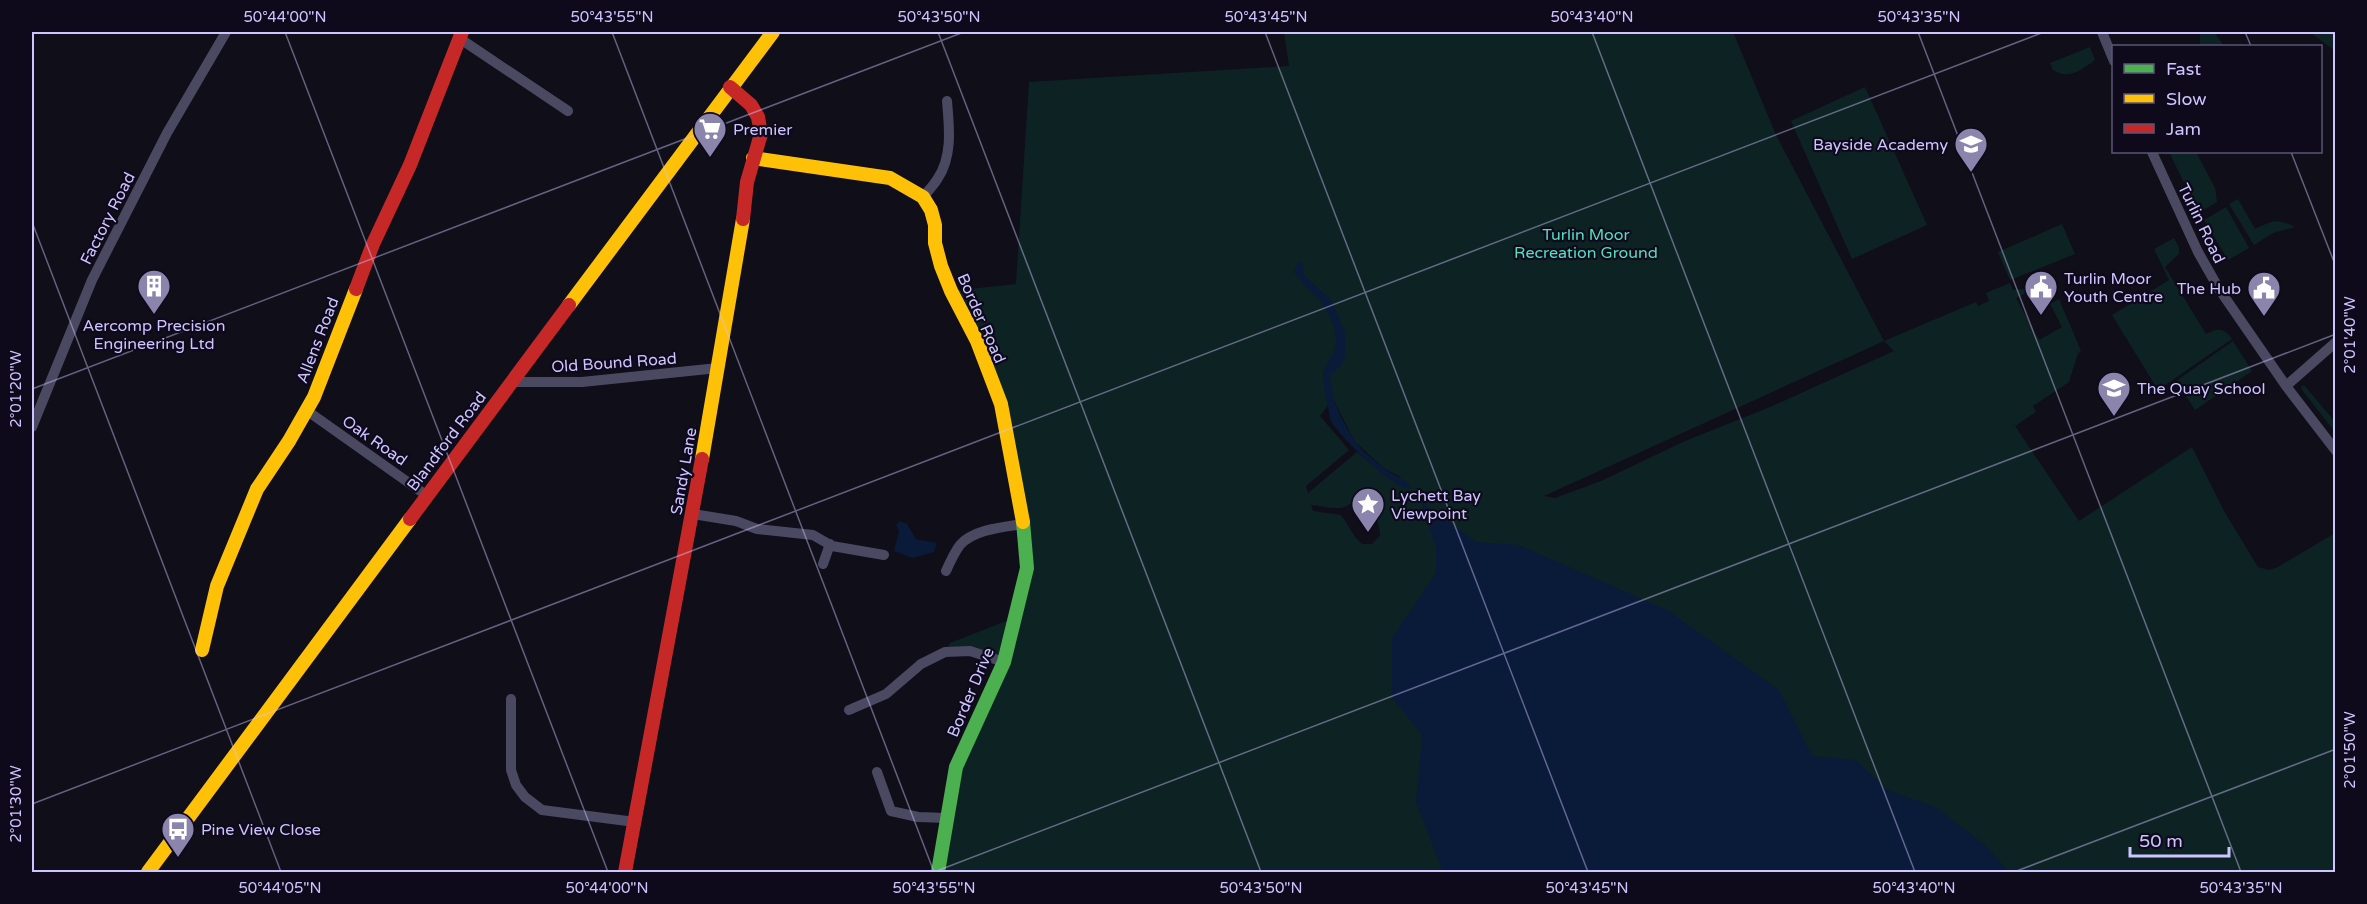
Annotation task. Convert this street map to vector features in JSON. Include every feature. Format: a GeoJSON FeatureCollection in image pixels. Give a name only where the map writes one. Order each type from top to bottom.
{"type":"FeatureCollection","features":[{"type":"Feature","properties":{"kind":"street","name":"Factory Road"},"geometry":{"type":"LineString","coordinates":[[32,427],[92,280],[166,134],[226,32]]}},
{"type":"Feature","properties":{"kind":"street","name":"Blandford Road"},"geometry":{"type":"LineString","coordinates":[[148,873],[729,87],[773,32]]}},
{"type":"Feature","properties":{"kind":"street"},"geometry":{"type":"LineString","coordinates":[[2102,32],[2112,56]]}},
{"type":"Feature","properties":{"kind":"street","name":"Allens Road"},"geometry":{"type":"LineString","coordinates":[[202,650],[217,586],[257,489],[289,441],[314,397],[373,244],[410,165],[460,35],[568,111]]}},
{"type":"Feature","properties":{"kind":"street","name":"Sandy Lane"},"geometry":{"type":"LineString","coordinates":[[624,873],[693,514],[753,158],[761,134],[760,125],[751,105],[729,87]]}},
{"type":"Feature","properties":{"kind":"street"},"geometry":{"type":"LineString","coordinates":[[753,158],[890,178],[923,197],[939,177],[945,162],[950,139],[947,101]]}},
{"type":"Feature","properties":{"kind":"street","name":"Turlin Road"},"geometry":{"type":"LineString","coordinates":[[2152,153],[2198,252],[2219,289],[2286,386],[2336,452]]}},
{"type":"Feature","properties":{"kind":"street","name":"Border Road"},"geometry":{"type":"LineString","coordinates":[[923,197],[936,225],[935,243],[941,266],[951,291],[977,341],[1001,404],[1023,524]]}},
{"type":"Feature","properties":{"kind":"street"},"geometry":{"type":"LineString","coordinates":[[2286,386],[2336,342]]}},
{"type":"Feature","properties":{"kind":"street","name":"Old Bound Road"},"geometry":{"type":"LineString","coordinates":[[511,382],[582,382],[718,368]]}},
{"type":"Feature","properties":{"kind":"street","name":"Oak Road"},"geometry":{"type":"LineString","coordinates":[[306,410],[426,495]]}},
{"type":"Feature","properties":{"kind":"street"},"geometry":{"type":"LineString","coordinates":[[693,514],[736,521],[758,530],[813,535],[830,544],[884,555]]}},
{"type":"Feature","properties":{"kind":"street"},"geometry":{"type":"LineString","coordinates":[[946,571],[961,544],[971,537],[989,530],[1023,524]]}},
{"type":"Feature","properties":{"kind":"street","name":"Border Drive"},"geometry":{"type":"LineString","coordinates":[[938,873],[956,767],[1004,662],[1027,568],[1023,524]]}},
{"type":"Feature","properties":{"kind":"street"},"geometry":{"type":"LineString","coordinates":[[824,564],[830,544]]}},
{"type":"Feature","properties":{"kind":"street"},"geometry":{"type":"LineString","coordinates":[[849,710],[886,694],[921,664],[945,652],[970,651],[1004,662]]}},
{"type":"Feature","properties":{"kind":"street"},"geometry":{"type":"LineString","coordinates":[[511,699],[511,770],[516,785],[525,797],[542,810],[635,822]]}},
{"type":"Feature","properties":{"kind":"street"},"geometry":{"type":"LineString","coordinates":[[877,772],[891,811],[918,817],[948,818]]}},
{"type":"Feature","properties":{"kind":"green space","name":"Turlin Moor Recreation Ground"},"geometry":{"type":"Polygon","coordinates":[[[1284,32],[1733,32],[1776,135],[1884,341],[1976,302],[1978,306],[1989,301],[1986,293],[2010,283],[2013,290],[2034,288],[2048,280],[2056,294],[2049,297],[2045,289],[2031,296],[2028,292],[2016,298],[2039,340],[2062,327],[2050,304],[2059,299],[2081,351],[2078,353],[2069,382],[2033,406],[2036,412],[2015,426],[2079,521],[2192,447],[2224,511],[2258,567],[2269,570],[2278,567],[2335,533],[2335,872],[938,872],[951,793],[1003,662],[970,651],[945,652],[950,643],[1014,618],[1027,568],[1001,404],[951,291],[1016,284],[1029,82],[1289,66],[1284,32]],[[1884,341],[1544,496],[1555,498],[1601,481],[1685,441],[1770,407],[1894,351],[1884,341]],[[1333,399],[1320,416],[1349,450],[1306,486],[1308,493],[1357,452],[1386,476],[1401,477],[1385,469],[1355,442],[1333,399]],[[1352,502],[1333,508],[1311,505],[1313,511],[1341,515],[1362,544],[1372,544],[1380,536],[1376,518],[1369,510],[1358,504],[1352,502]]]}},
{"type":"Feature","properties":{"kind":"green space"},"geometry":{"type":"Polygon","coordinates":[[[2200,32],[2214,32],[2223,45],[2200,45],[2200,32]]]}},
{"type":"Feature","properties":{"kind":"green space"},"geometry":{"type":"Polygon","coordinates":[[[2310,32],[2335,32],[2335,51],[2310,32]]]}},
{"type":"Feature","properties":{"kind":"green space"},"geometry":{"type":"Polygon","coordinates":[[[2090,47],[2095,60],[2085,67],[2070,74],[2053,70],[2050,63],[2090,47]]]}},
{"type":"Feature","properties":{"kind":"green space"},"geometry":{"type":"Polygon","coordinates":[[[1865,87],[1927,225],[1852,259],[1791,121],[1865,87]]]}},
{"type":"Feature","properties":{"kind":"green space"},"geometry":{"type":"Polygon","coordinates":[[[2169,153],[2197,153],[2215,188],[2217,202],[2199,213],[2169,153]]]}},
{"type":"Feature","properties":{"kind":"green space"},"geometry":{"type":"Polygon","coordinates":[[[2238,199],[2255,229],[2275,221],[2295,227],[2273,233],[2254,245],[2229,204],[2238,199]]]}},
{"type":"Feature","properties":{"kind":"green space"},"geometry":{"type":"Polygon","coordinates":[[[2226,207],[2249,248],[2228,260],[2204,220],[2226,207]]]}},
{"type":"Feature","properties":{"kind":"green space"},"geometry":{"type":"Polygon","coordinates":[[[2062,224],[2075,254],[2010,280],[1998,252],[2062,224]]]}},
{"type":"Feature","properties":{"kind":"green space"},"geometry":{"type":"Polygon","coordinates":[[[2174,238],[2179,254],[2165,267],[2206,334],[2220,330],[2226,332],[2232,339],[2158,390],[2112,315],[2169,280],[2154,249],[2174,238]]]}},
{"type":"Feature","properties":{"kind":"green space"},"geometry":{"type":"Polygon","coordinates":[[[2233,341],[2252,371],[2195,410],[2176,381],[2233,341]]]}},
{"type":"Feature","properties":{"kind":"green space"},"geometry":{"type":"Polygon","coordinates":[[[2304,385],[2335,422],[2335,432],[2302,390],[2301,387],[2304,385]]]}},
{"type":"Feature","properties":{"kind":"water"},"geometry":{"type":"Polygon","coordinates":[[[1298,262],[1303,264],[1304,275],[1331,300],[1345,332],[1345,357],[1342,364],[1331,374],[1330,380],[1334,401],[1342,419],[1363,451],[1385,469],[1410,484],[1410,489],[1402,487],[1380,472],[1355,449],[1331,421],[1323,380],[1325,368],[1336,346],[1334,328],[1322,303],[1294,272],[1298,262]]]}},
{"type":"Feature","properties":{"kind":"water"},"geometry":{"type":"Polygon","coordinates":[[[1421,502],[1476,542],[1519,545],[1667,610],[1779,690],[1812,756],[1856,760],[1886,789],[1937,808],[1985,845],[2009,872],[1443,872],[1416,802],[1422,735],[1392,698],[1392,638],[1436,573],[1436,547],[1421,502]]]}},
{"type":"Feature","properties":{"kind":"water"},"geometry":{"type":"Polygon","coordinates":[[[900,521],[907,524],[916,539],[937,543],[934,552],[912,558],[894,551],[899,531],[896,525],[900,521]]]}},
{"type":"Feature","properties":{"kind":"traffic: fast"},"geometry":{"type":"LineString","coordinates":[[938,872],[956,767],[1004,662],[1027,568],[1023,522]]}},
{"type":"Feature","properties":{"kind":"traffic: slow"},"geometry":{"type":"LineString","coordinates":[[569,305],[773,32]]}},
{"type":"Feature","properties":{"kind":"traffic: slow"},"geometry":{"type":"LineString","coordinates":[[753,158],[890,178],[923,197],[931,210],[935,225],[935,243],[941,266],[951,291],[977,341],[1001,404],[1023,522]]}},
{"type":"Feature","properties":{"kind":"traffic: slow"},"geometry":{"type":"LineString","coordinates":[[702,459],[743,219]]}},
{"type":"Feature","properties":{"kind":"traffic: slow"},"geometry":{"type":"LineString","coordinates":[[202,650],[217,586],[257,489],[289,441],[314,397],[356,289]]}},
{"type":"Feature","properties":{"kind":"traffic: slow"},"geometry":{"type":"LineString","coordinates":[[148,872],[410,519]]}},
{"type":"Feature","properties":{"kind":"traffic: jam"},"geometry":{"type":"LineString","coordinates":[[356,289],[373,244],[410,165],[462,32]]}},
{"type":"Feature","properties":{"kind":"traffic: jam"},"geometry":{"type":"LineString","coordinates":[[730,87],[751,105],[758,117],[761,134],[747,182],[743,219]]}},
{"type":"Feature","properties":{"kind":"traffic: jam"},"geometry":{"type":"LineString","coordinates":[[410,519],[569,305]]}},
{"type":"Feature","properties":{"kind":"traffic: jam"},"geometry":{"type":"LineString","coordinates":[[625,872],[702,459]]}},
{"type":"Feature","properties":{"kind":"place","name":"Premier"},"geometry":{"type":"Point","coordinates":[710,158]}},
{"type":"Feature","properties":{"kind":"place","name":"Bayside Academy"},"geometry":{"type":"Point","coordinates":[1971,173]}},
{"type":"Feature","properties":{"kind":"place","name":"Aercomp Precision Engineering Ltd"},"geometry":{"type":"Point","coordinates":[154,315]}},
{"type":"Feature","properties":{"kind":"place","name":"Turlin Moor Youth Centre"},"geometry":{"type":"Point","coordinates":[2041,316]}},
{"type":"Feature","properties":{"kind":"place","name":"The Hub"},"geometry":{"type":"Point","coordinates":[2264,317]}},
{"type":"Feature","properties":{"kind":"place","name":"The Quay School"},"geometry":{"type":"Point","coordinates":[2114,417]}},
{"type":"Feature","properties":{"kind":"place","name":"Lychett Bay Viewpoint"},"geometry":{"type":"Point","coordinates":[1368,533]}},
{"type":"Feature","properties":{"kind":"place","name":"Pine View Close"},"geometry":{"type":"Point","coordinates":[178,858]}}]}
